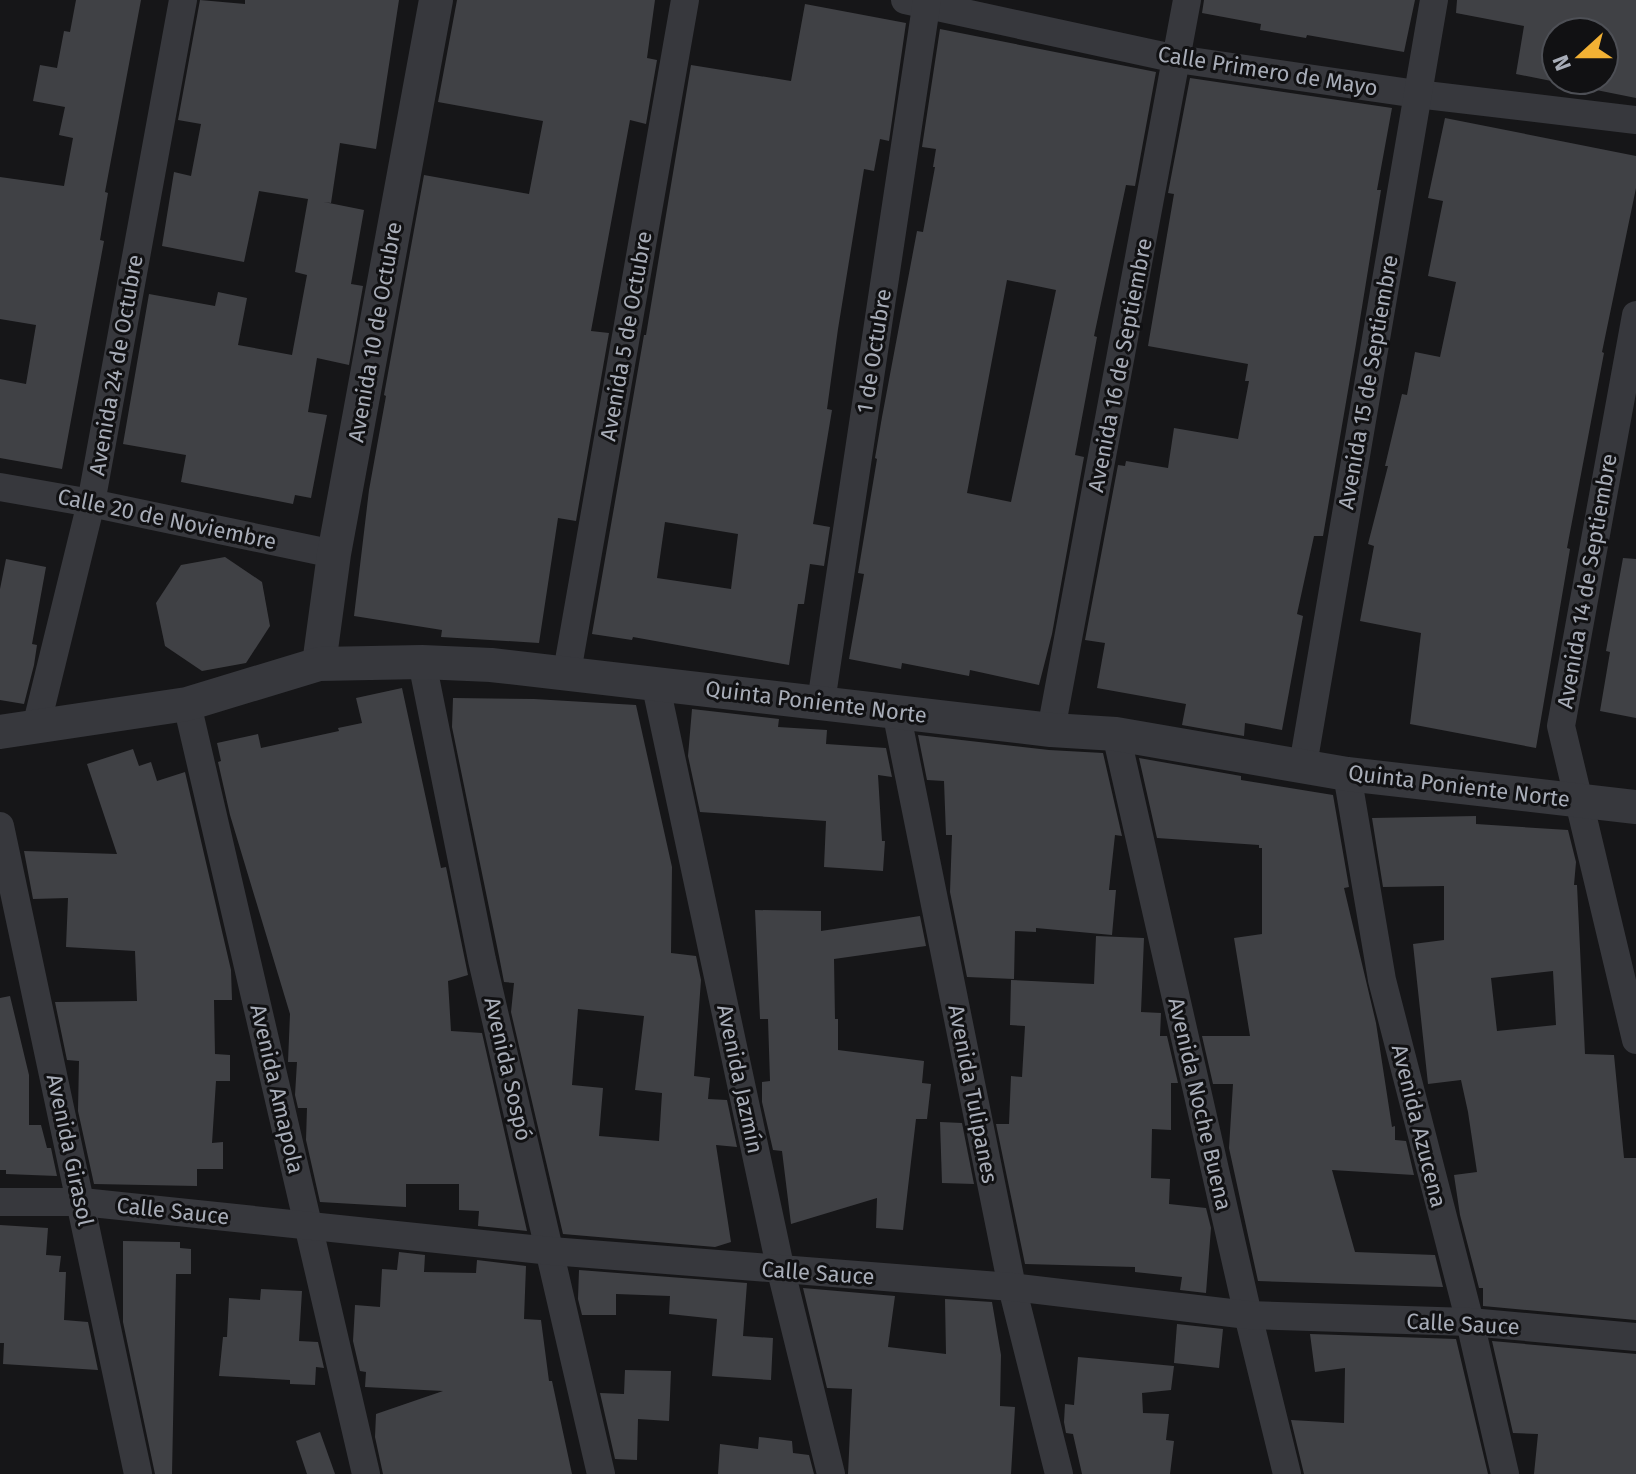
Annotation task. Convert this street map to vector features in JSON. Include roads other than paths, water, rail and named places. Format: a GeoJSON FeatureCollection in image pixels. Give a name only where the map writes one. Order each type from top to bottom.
{"type":"FeatureCollection","features":[{"type":"Feature","properties":{"kind":"street","name":"Avenida 24 de Octubre"},"geometry":{"type":"LineString","coordinates":[[36,727],[91,503],[183,0]]}},
{"type":"Feature","properties":{"kind":"street","name":"Avenida 10 de Octubre"},"geometry":{"type":"LineString","coordinates":[[319,664],[334,554],[436,0]]}},
{"type":"Feature","properties":{"kind":"street","name":"Avenida 5 de Octubre"},"geometry":{"type":"LineString","coordinates":[[567,672],[685,0]]}},
{"type":"Feature","properties":{"kind":"street","name":"Avenida 16 de Septiembre"},"geometry":{"type":"LineString","coordinates":[[1051,730],[1187,0]]}},
{"type":"Feature","properties":{"kind":"street","name":"Avenida 15 de Septiembre"},"geometry":{"type":"LineString","coordinates":[[1303,765],[1434,0]]}},
{"type":"Feature","properties":{"kind":"street","name":"Calle Primero de Mayo"},"geometry":{"type":"LineString","coordinates":[[920,1],[1177,59],[1417,94],[1636,120]]}},
{"type":"Feature","properties":{"kind":"street","name":"1 de Octubre"},"geometry":{"type":"LineString","coordinates":[[821,702],[920,1]]}},
{"type":"Feature","properties":{"kind":"street","name":"Avenida 14 de Septiembre"},"geometry":{"type":"LineString","coordinates":[[1636,315],[1561,726],[1636,1040]]}},
{"type":"Feature","properties":{"kind":"street","name":"Calle 20 de Noviembre"},"geometry":{"type":"LineString","coordinates":[[0,487],[334,554]]}},
{"type":"Feature","properties":{"kind":"street","name":"Quinta Poniente Norte"},"geometry":{"type":"LineString","coordinates":[[0,732],[187,704],[319,664],[422,662],[567,672],[1051,730],[1116,734],[1347,774],[1636,807]]}},
{"type":"Feature","properties":{"kind":"street","name":"Avenida Sospó"},"geometry":{"type":"LineString","coordinates":[[422,662],[482,960],[601,1474]]}},
{"type":"Feature","properties":{"kind":"street","name":"Avenida Jazmín"},"geometry":{"type":"LineString","coordinates":[[655,682],[781,1271],[831,1474]]}},
{"type":"Feature","properties":{"kind":"street","name":"Avenida Amapola"},"geometry":{"type":"LineString","coordinates":[[187,704],[366,1474]]}},
{"type":"Feature","properties":{"kind":"street","name":"Avenida Tulipanes"},"geometry":{"type":"LineString","coordinates":[[896,711],[1012,1287],[1059,1474]]}},
{"type":"Feature","properties":{"kind":"street","name":"Avenida Noche Buena"},"geometry":{"type":"LineString","coordinates":[[1116,734],[1287,1474]]}},
{"type":"Feature","properties":{"kind":"street","name":"Avenida Azucena"},"geometry":{"type":"LineString","coordinates":[[1347,774],[1382,980],[1470,1322],[1505,1474]]}},
{"type":"Feature","properties":{"kind":"street","name":"Avenida Girasol"},"geometry":{"type":"LineString","coordinates":[[0,826],[138,1474]]}},
{"type":"Feature","properties":{"kind":"street","name":"Calle Sauce"},"geometry":{"type":"LineString","coordinates":[[0,1202],[82,1202],[551,1251],[1012,1287],[1248,1315],[1470,1322],[1636,1337]]}}]}
